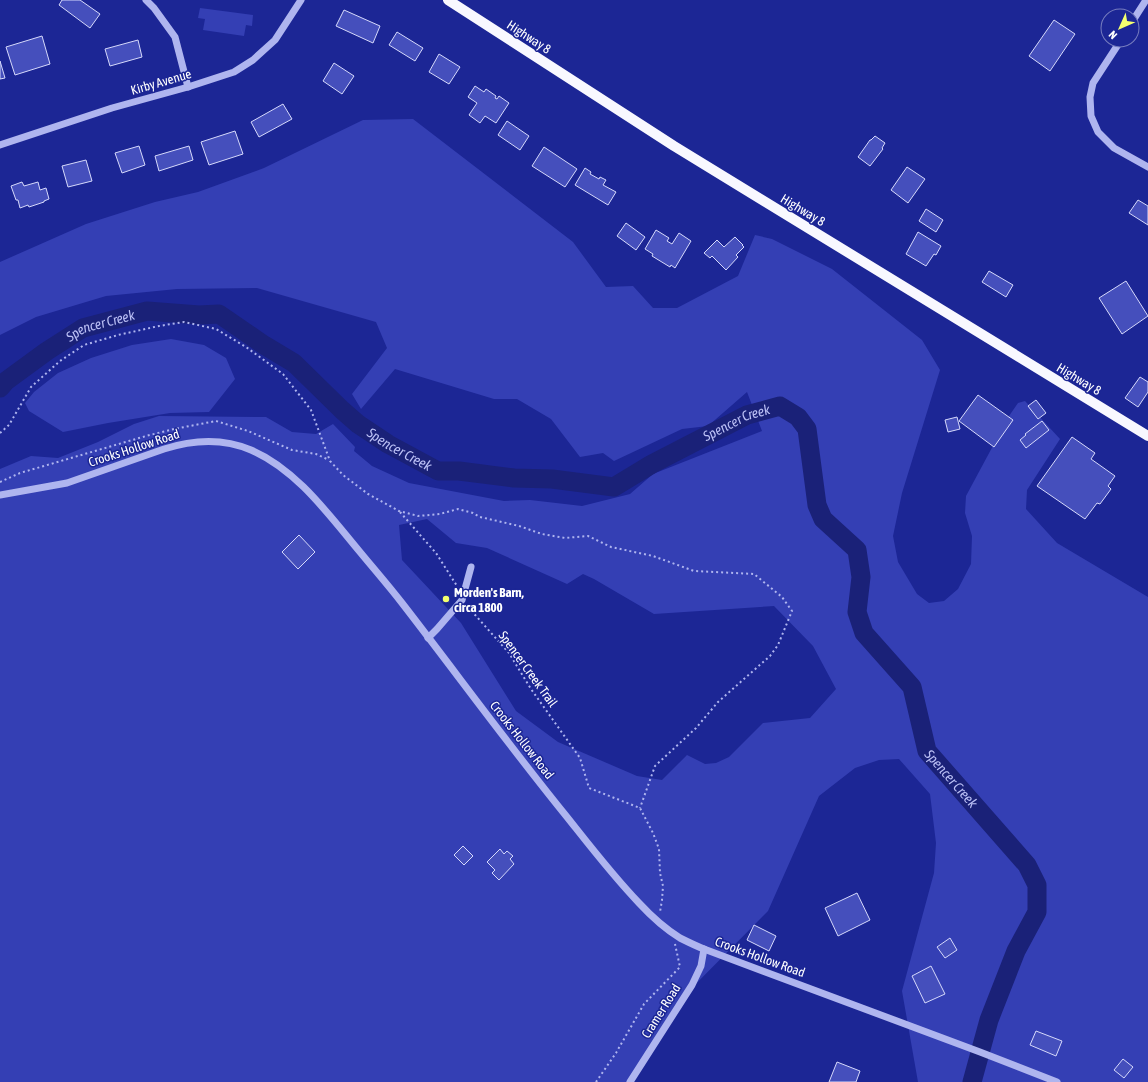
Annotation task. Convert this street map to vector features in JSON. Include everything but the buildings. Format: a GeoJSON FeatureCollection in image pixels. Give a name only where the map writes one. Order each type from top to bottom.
{"type":"FeatureCollection","features":[{"type":"Feature","properties":{"kind":"main road","name":"Highway 8"},"geometry":{"type":"LineString","coordinates":[[448,0],[674,146],[1148,436]]}},
{"type":"Feature","properties":{"kind":"street"},"geometry":{"type":"LineString","coordinates":[[146,0],[154,8],[175,37],[188,87]]}},
{"type":"Feature","properties":{"kind":"street","name":"Kirby Avenue"},"geometry":{"type":"LineString","coordinates":[[0,145],[112,108],[188,87],[234,72],[253,60],[275,40],[301,0]]}},
{"type":"Feature","properties":{"kind":"street"},"geometry":{"type":"LineString","coordinates":[[1140,9],[1146,0]]}},
{"type":"Feature","properties":{"kind":"street"},"geometry":{"type":"LineString","coordinates":[[1116,48],[1093,83],[1090,97],[1091,116],[1098,132],[1114,148],[1148,167]]}},
{"type":"Feature","properties":{"kind":"street","name":"Crooks Hollow Road"},"geometry":{"type":"LineString","coordinates":[[0,496],[67,483],[174,445],[206,441],[225,442],[251,450],[276,464],[298,482],[347,536],[401,602],[534,778],[624,888],[658,921],[679,938],[704,949],[1057,1082]]}},
{"type":"Feature","properties":{"kind":"street"},"geometry":{"type":"LineString","coordinates":[[428,638],[462,600],[471,568]]}},
{"type":"Feature","properties":{"kind":"street","name":"Cramer Road"},"geometry":{"type":"LineString","coordinates":[[630,1082],[695,980],[701,966],[704,949]]}},
{"type":"Feature","properties":{"kind":"path"},"geometry":{"type":"LineString","coordinates":[[0,433],[9,425],[31,387],[60,361],[84,345],[118,335],[184,322],[216,329],[246,346],[283,374],[311,410],[330,461],[342,476],[368,494],[399,511],[418,516],[440,514],[458,509],[473,513],[480,517],[519,526],[542,534],[565,538],[588,536],[611,547],[653,556],[694,571],[754,574],[782,597],[792,611],[778,645],[770,656],[718,702],[696,728],[655,766],[640,808],[653,833],[659,849],[660,873],[663,886],[658,921]]}},
{"type":"Feature","properties":{"kind":"path","name":"Spencer Creek Trail"},"geometry":{"type":"LineString","coordinates":[[399,511],[436,553],[457,586],[462,600],[509,653],[531,689],[580,758],[589,788],[640,808]]}},
{"type":"Feature","properties":{"kind":"path"},"geometry":{"type":"LineString","coordinates":[[596,1082],[616,1053],[644,1004],[680,967],[672,932]]}},
{"type":"Feature","properties":{"kind":"shaded area"},"geometry":{"type":"Polygon","coordinates":[[[200,8],[253,15],[252,26],[246,25],[244,36],[203,30],[205,19],[198,18],[200,8]]]}},
{"type":"Feature","properties":{"kind":"shaded area"},"geometry":{"type":"Polygon","coordinates":[[[413,119],[573,242],[606,287],[633,286],[653,308],[677,308],[738,276],[755,235],[772,239],[832,269],[922,340],[940,370],[902,493],[893,536],[898,562],[917,594],[929,603],[944,601],[958,589],[971,564],[972,536],[965,513],[966,496],[1009,416],[1018,403],[1025,401],[1060,439],[1027,490],[1026,509],[1057,543],[1148,597],[1148,1082],[918,1082],[902,991],[934,873],[936,843],[930,794],[899,759],[879,760],[855,768],[819,796],[768,911],[675,1005],[627,1082],[0,1082],[0,469],[31,456],[58,458],[98,442],[134,424],[159,416],[266,417],[292,432],[316,434],[333,424],[355,447],[354,451],[372,466],[409,483],[504,501],[530,500],[582,506],[630,494],[653,474],[762,431],[747,392],[708,426],[682,429],[614,461],[603,453],[580,457],[551,419],[517,399],[494,399],[395,369],[361,409],[352,394],[387,348],[376,322],[257,288],[177,289],[106,296],[36,317],[0,335],[0,262],[86,224],[155,202],[198,192],[264,168],[363,120],[413,119]],[[427,519],[399,525],[402,560],[461,623],[516,711],[558,742],[637,776],[662,780],[687,755],[705,764],[716,763],[729,757],[763,723],[810,718],[836,689],[813,646],[774,606],[654,614],[583,574],[567,584],[487,548],[456,543],[427,519]]]}},
{"type":"Feature","properties":{"kind":"shaded area"},"geometry":{"type":"Polygon","coordinates":[[[171,339],[204,345],[226,358],[235,379],[209,412],[170,413],[63,432],[29,411],[25,403],[34,392],[58,373],[91,358],[132,345],[171,339]]]}},
{"type":"Feature","properties":{"kind":"waterway","name":"Spencer Creek"},"geometry":{"type":"LineString","coordinates":[[0,388],[6,381],[47,351],[83,328],[147,311],[199,315],[219,314],[264,345],[294,363],[358,424],[388,444],[438,471],[459,471],[514,478],[552,479],[614,487],[652,464],[747,415],[780,406],[798,417],[807,429],[817,505],[823,519],[857,550],[861,577],[857,612],[864,633],[912,687],[927,751],[1027,865],[1037,885],[1037,912],[1016,951],[989,1020],[972,1082]]}},
{"type":"Feature","properties":{"kind":"place","name":"Morden's Barn, circa 1800"},"geometry":{"type":"Point","coordinates":[446,599]}}]}
